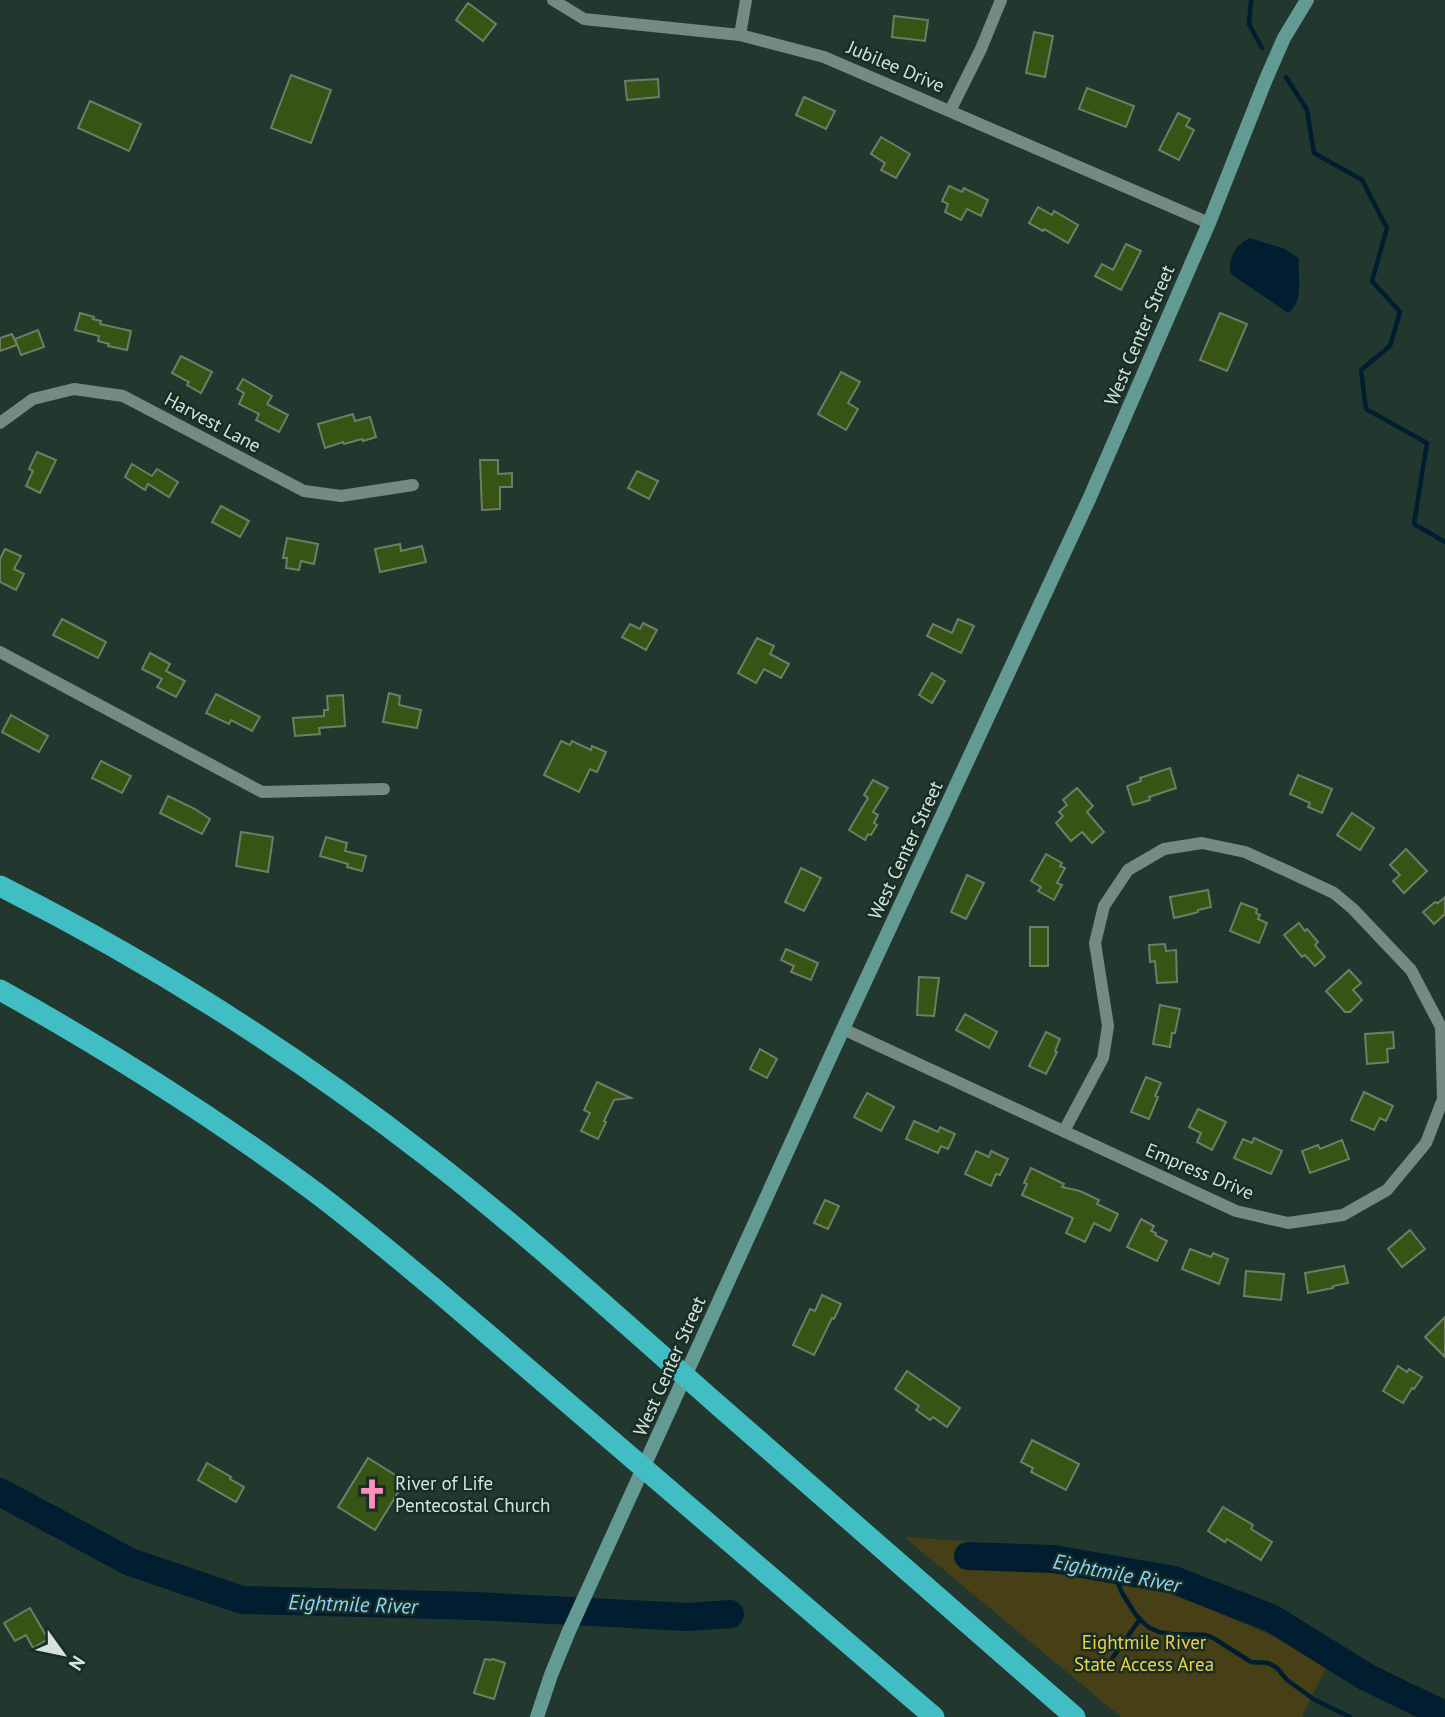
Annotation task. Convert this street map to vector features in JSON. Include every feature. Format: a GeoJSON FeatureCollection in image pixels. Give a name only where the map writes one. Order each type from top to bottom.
{"type":"FeatureCollection","features":[{"type":"Feature","properties":{"kind":"highway"},"geometry":{"type":"LineString","coordinates":[[0,886],[82,929],[226,1014],[334,1087],[430,1158],[720,1406],[1075,1717]]}},
{"type":"Feature","properties":{"kind":"highway"},"geometry":{"type":"LineString","coordinates":[[0,990],[175,1095],[310,1189],[371,1236],[934,1717]]}},
{"type":"Feature","properties":{"kind":"street","name":"Jubilee Drive"},"geometry":{"type":"LineString","coordinates":[[553,0],[584,19],[740,35],[824,57],[1209,223]]}},
{"type":"Feature","properties":{"kind":"street"},"geometry":{"type":"LineString","coordinates":[[740,35],[746,0]]}},
{"type":"Feature","properties":{"kind":"street"},"geometry":{"type":"LineString","coordinates":[[950,111],[981,49],[1001,0]]}},
{"type":"Feature","properties":{"kind":"street","name":"West Center Street"},"geometry":{"type":"LineString","coordinates":[[537,1717],[569,1631],[843,1029],[1090,497],[1209,223],[1266,79],[1284,38],[1307,0]]}},
{"type":"Feature","properties":{"kind":"street","name":"Harvest Lane"},"geometry":{"type":"LineString","coordinates":[[0,423],[33,399],[75,389],[123,396],[304,491],[341,496],[413,485]]}},
{"type":"Feature","properties":{"kind":"street"},"geometry":{"type":"LineString","coordinates":[[0,652],[262,792],[384,789]]}},
{"type":"Feature","properties":{"kind":"street","name":"Empress Drive"},"geometry":{"type":"LineString","coordinates":[[843,1029],[1064,1132],[1236,1211],[1288,1223],[1343,1215],[1387,1190],[1426,1143],[1443,1099],[1441,1027],[1411,970],[1353,909],[1334,893],[1245,852],[1202,843],[1164,849],[1128,870],[1104,906],[1095,943],[1108,1026],[1103,1058],[1064,1132]]}},
{"type":"Feature","properties":{"kind":"green space","name":"Eightmile River State Access Area"},"geometry":{"type":"Polygon","coordinates":[[[904,1537],[1035,1546],[1119,1571],[1330,1660],[1302,1716],[1304,1717],[1121,1717],[904,1537]]]}},
{"type":"Feature","properties":{"kind":"water"},"geometry":{"type":"Polygon","coordinates":[[[1250,238],[1285,249],[1299,259],[1297,302],[1288,313],[1231,274],[1230,263],[1234,253],[1250,238]]]}},
{"type":"Feature","properties":{"kind":"building"},"geometry":{"type":"Polygon","coordinates":[[[468,3],[496,24],[483,41],[456,20],[468,3]]]}},
{"type":"Feature","properties":{"kind":"building"},"geometry":{"type":"Polygon","coordinates":[[[894,16],[928,20],[925,41],[892,37],[894,16]]]}},
{"type":"Feature","properties":{"kind":"building"},"geometry":{"type":"Polygon","coordinates":[[[1034,32],[1053,36],[1045,77],[1026,73],[1034,32]]]}},
{"type":"Feature","properties":{"kind":"building"},"geometry":{"type":"Polygon","coordinates":[[[291,75],[331,90],[311,143],[271,128],[291,75]]]}},
{"type":"Feature","properties":{"kind":"building"},"geometry":{"type":"Polygon","coordinates":[[[658,79],[659,97],[627,100],[625,81],[658,79]]]}},
{"type":"Feature","properties":{"kind":"building"},"geometry":{"type":"Polygon","coordinates":[[[1087,88],[1134,106],[1126,127],[1079,109],[1087,88]]]}},
{"type":"Feature","properties":{"kind":"building"},"geometry":{"type":"Polygon","coordinates":[[[804,97],[835,111],[826,129],[796,115],[804,97]]]}},
{"type":"Feature","properties":{"kind":"building"},"geometry":{"type":"Polygon","coordinates":[[[90,101],[141,124],[129,151],[78,128],[90,101]]]}},
{"type":"Feature","properties":{"kind":"building"},"geometry":{"type":"Polygon","coordinates":[[[1178,113],[1190,119],[1186,126],[1194,130],[1179,160],[1159,150],[1178,113]]]}},
{"type":"Feature","properties":{"kind":"building"},"geometry":{"type":"Polygon","coordinates":[[[881,137],[910,154],[896,178],[881,170],[885,163],[871,154],[881,137]]]}},
{"type":"Feature","properties":{"kind":"building"},"geometry":{"type":"Polygon","coordinates":[[[949,186],[962,192],[964,188],[988,200],[981,216],[967,209],[961,220],[945,212],[948,204],[942,201],[949,186]]]}},
{"type":"Feature","properties":{"kind":"building"},"geometry":{"type":"Polygon","coordinates":[[[1038,207],[1052,215],[1054,211],[1078,225],[1068,243],[1029,223],[1038,207]]]}},
{"type":"Feature","properties":{"kind":"building"},"geometry":{"type":"Polygon","coordinates":[[[1126,244],[1141,251],[1121,290],[1095,276],[1102,264],[1113,270],[1126,244]]]}},
{"type":"Feature","properties":{"kind":"building"},"geometry":{"type":"Polygon","coordinates":[[[80,313],[94,317],[93,319],[101,321],[100,324],[131,331],[127,350],[108,346],[109,344],[98,341],[99,336],[75,330],[80,313]]]}},
{"type":"Feature","properties":{"kind":"building"},"geometry":{"type":"Polygon","coordinates":[[[1220,313],[1247,324],[1227,371],[1200,360],[1220,313]]]}},
{"type":"Feature","properties":{"kind":"building"},"geometry":{"type":"Polygon","coordinates":[[[38,330],[44,347],[21,355],[15,339],[38,330]]]}},
{"type":"Feature","properties":{"kind":"building"},"geometry":{"type":"Polygon","coordinates":[[[12,334],[17,345],[0,351],[0,338],[12,334]]]}},
{"type":"Feature","properties":{"kind":"building"},"geometry":{"type":"Polygon","coordinates":[[[181,356],[212,372],[201,393],[187,385],[189,382],[172,373],[181,356]]]}},
{"type":"Feature","properties":{"kind":"building"},"geometry":{"type":"Polygon","coordinates":[[[841,372],[860,382],[848,403],[858,409],[846,430],[818,414],[841,372]]]}},
{"type":"Feature","properties":{"kind":"building"},"geometry":{"type":"Polygon","coordinates":[[[243,379],[272,396],[267,404],[288,415],[279,432],[256,420],[259,414],[239,404],[244,393],[237,389],[243,379]]]}},
{"type":"Feature","properties":{"kind":"building"},"geometry":{"type":"Polygon","coordinates":[[[353,414],[355,421],[370,417],[376,437],[325,448],[318,424],[353,414]]]}},
{"type":"Feature","properties":{"kind":"building"},"geometry":{"type":"Polygon","coordinates":[[[37,452],[56,460],[40,493],[26,486],[33,471],[29,469],[37,452]]]}},
{"type":"Feature","properties":{"kind":"building"},"geometry":{"type":"Polygon","coordinates":[[[480,460],[498,460],[498,474],[512,473],[512,487],[500,487],[500,509],[482,510],[480,460]]]}},
{"type":"Feature","properties":{"kind":"building"},"geometry":{"type":"Polygon","coordinates":[[[132,464],[152,476],[157,469],[178,482],[169,497],[148,484],[145,490],[125,477],[132,464]]]}},
{"type":"Feature","properties":{"kind":"building"},"geometry":{"type":"Polygon","coordinates":[[[637,471],[658,481],[649,499],[628,488],[637,471]]]}},
{"type":"Feature","properties":{"kind":"building"},"geometry":{"type":"Polygon","coordinates":[[[221,506],[249,521],[240,537],[212,522],[221,506]]]}},
{"type":"Feature","properties":{"kind":"building"},"geometry":{"type":"Polygon","coordinates":[[[287,538],[318,544],[314,564],[301,561],[299,570],[286,568],[287,558],[283,558],[287,538]]]}},
{"type":"Feature","properties":{"kind":"building"},"geometry":{"type":"Polygon","coordinates":[[[400,544],[401,551],[422,546],[426,562],[380,572],[375,549],[400,544]]]}},
{"type":"Feature","properties":{"kind":"building"},"geometry":{"type":"Polygon","coordinates":[[[5,549],[21,556],[14,569],[24,574],[16,590],[0,582],[0,559],[5,549]]]}},
{"type":"Feature","properties":{"kind":"building"},"geometry":{"type":"Polygon","coordinates":[[[62,619],[106,642],[98,658],[53,635],[62,619]]]}},
{"type":"Feature","properties":{"kind":"building"},"geometry":{"type":"Polygon","coordinates":[[[958,619],[974,626],[961,653],[927,636],[933,624],[952,633],[958,619]]]}},
{"type":"Feature","properties":{"kind":"building"},"geometry":{"type":"Polygon","coordinates":[[[643,623],[657,630],[646,650],[622,637],[630,624],[640,629],[643,623]]]}},
{"type":"Feature","properties":{"kind":"building"},"geometry":{"type":"Polygon","coordinates":[[[757,638],[774,646],[770,654],[789,664],[781,678],[764,669],[756,683],[738,673],[757,638]]]}},
{"type":"Feature","properties":{"kind":"building"},"geometry":{"type":"Polygon","coordinates":[[[150,653],[170,664],[166,671],[185,681],[176,697],[157,687],[162,679],[142,669],[150,653]]]}},
{"type":"Feature","properties":{"kind":"building"},"geometry":{"type":"Polygon","coordinates":[[[932,673],[945,681],[932,703],[919,695],[932,673]]]}},
{"type":"Feature","properties":{"kind":"building"},"geometry":{"type":"Polygon","coordinates":[[[389,693],[400,696],[399,705],[421,710],[417,728],[383,722],[389,693]]]}},
{"type":"Feature","properties":{"kind":"building"},"geometry":{"type":"Polygon","coordinates":[[[216,694],[260,717],[252,731],[231,720],[229,724],[206,713],[216,694]]]}},
{"type":"Feature","properties":{"kind":"building"},"geometry":{"type":"Polygon","coordinates":[[[343,695],[345,726],[319,728],[320,734],[295,736],[293,718],[324,716],[324,710],[328,710],[327,696],[343,695]]]}},
{"type":"Feature","properties":{"kind":"building"},"geometry":{"type":"Polygon","coordinates":[[[11,715],[48,736],[39,752],[2,732],[11,715]]]}},
{"type":"Feature","properties":{"kind":"building"},"geometry":{"type":"Polygon","coordinates":[[[561,741],[570,745],[572,741],[591,750],[592,746],[606,752],[597,772],[590,769],[579,792],[544,775],[561,741]]]}},
{"type":"Feature","properties":{"kind":"building"},"geometry":{"type":"Polygon","coordinates":[[[101,761],[131,776],[122,793],[92,778],[101,761]]]}},
{"type":"Feature","properties":{"kind":"building"},"geometry":{"type":"Polygon","coordinates":[[[1170,768],[1176,788],[1133,805],[1127,786],[1141,781],[1140,778],[1170,768]]]}},
{"type":"Feature","properties":{"kind":"building"},"geometry":{"type":"Polygon","coordinates":[[[1298,775],[1332,789],[1322,813],[1308,807],[1310,803],[1290,794],[1298,775]]]}},
{"type":"Feature","properties":{"kind":"building"},"geometry":{"type":"Polygon","coordinates":[[[873,780],[888,788],[873,812],[878,815],[874,823],[877,825],[865,840],[849,830],[868,798],[864,795],[873,780]]]}},
{"type":"Feature","properties":{"kind":"building"},"geometry":{"type":"Polygon","coordinates":[[[1077,788],[1093,806],[1087,812],[1104,832],[1092,843],[1082,832],[1071,841],[1056,823],[1063,816],[1059,812],[1067,805],[1063,800],[1077,788]]]}},
{"type":"Feature","properties":{"kind":"building"},"geometry":{"type":"Polygon","coordinates":[[[168,796],[210,819],[202,834],[160,813],[168,796]]]}},
{"type":"Feature","properties":{"kind":"building"},"geometry":{"type":"Polygon","coordinates":[[[1352,813],[1374,828],[1360,850],[1337,835],[1352,813]]]}},
{"type":"Feature","properties":{"kind":"building"},"geometry":{"type":"Polygon","coordinates":[[[241,832],[273,837],[268,872],[236,866],[241,832]]]}},
{"type":"Feature","properties":{"kind":"building"},"geometry":{"type":"Polygon","coordinates":[[[326,837],[347,843],[345,851],[366,856],[362,871],[320,856],[326,837]]]}},
{"type":"Feature","properties":{"kind":"building"},"geometry":{"type":"Polygon","coordinates":[[[1406,849],[1427,871],[1404,893],[1393,881],[1400,875],[1390,865],[1406,849]]]}},
{"type":"Feature","properties":{"kind":"building"},"geometry":{"type":"Polygon","coordinates":[[[1046,854],[1062,863],[1060,866],[1065,868],[1057,883],[1062,885],[1054,900],[1038,891],[1041,887],[1031,881],[1046,854]]]}},
{"type":"Feature","properties":{"kind":"building"},"geometry":{"type":"Polygon","coordinates":[[[801,868],[821,878],[804,911],[785,902],[801,868]]]}},
{"type":"Feature","properties":{"kind":"building"},"geometry":{"type":"Polygon","coordinates":[[[967,875],[984,883],[966,919],[951,912],[967,875]]]}},
{"type":"Feature","properties":{"kind":"building"},"geometry":{"type":"Polygon","coordinates":[[[1208,890],[1211,907],[1174,918],[1170,897],[1208,890]]]}},
{"type":"Feature","properties":{"kind":"building"},"geometry":{"type":"Polygon","coordinates":[[[1445,897],[1445,914],[1434,924],[1423,912],[1445,897]]]}},
{"type":"Feature","properties":{"kind":"building"},"geometry":{"type":"Polygon","coordinates":[[[1241,903],[1257,909],[1256,913],[1260,915],[1258,919],[1267,923],[1259,943],[1230,931],[1241,903]]]}},
{"type":"Feature","properties":{"kind":"building"},"geometry":{"type":"Polygon","coordinates":[[[1299,923],[1318,942],[1315,945],[1325,957],[1315,966],[1305,955],[1302,957],[1284,935],[1299,923]]]}},
{"type":"Feature","properties":{"kind":"building"},"geometry":{"type":"Polygon","coordinates":[[[1030,927],[1048,927],[1048,966],[1030,966],[1030,927]]]}},
{"type":"Feature","properties":{"kind":"building"},"geometry":{"type":"Polygon","coordinates":[[[1165,944],[1166,951],[1176,950],[1177,982],[1157,983],[1155,961],[1150,962],[1149,945],[1165,944]]]}},
{"type":"Feature","properties":{"kind":"building"},"geometry":{"type":"Polygon","coordinates":[[[786,949],[818,963],[811,980],[791,972],[794,966],[781,960],[786,949]]]}},
{"type":"Feature","properties":{"kind":"building"},"geometry":{"type":"Polygon","coordinates":[[[1349,970],[1361,983],[1353,990],[1362,1000],[1350,1012],[1345,1012],[1326,991],[1349,970]]]}},
{"type":"Feature","properties":{"kind":"building"},"geometry":{"type":"Polygon","coordinates":[[[919,977],[939,978],[934,1016],[917,1015],[919,977]]]}},
{"type":"Feature","properties":{"kind":"building"},"geometry":{"type":"Polygon","coordinates":[[[1160,1005],[1180,1009],[1170,1047],[1153,1044],[1160,1005]]]}},
{"type":"Feature","properties":{"kind":"building"},"geometry":{"type":"Polygon","coordinates":[[[965,1014],[997,1032],[989,1048],[956,1030],[965,1014]]]}},
{"type":"Feature","properties":{"kind":"building"},"geometry":{"type":"Polygon","coordinates":[[[1046,1032],[1060,1039],[1046,1074],[1029,1066],[1046,1032]]]}},
{"type":"Feature","properties":{"kind":"building"},"geometry":{"type":"Polygon","coordinates":[[[1393,1032],[1394,1048],[1387,1049],[1388,1062],[1367,1064],[1365,1034],[1393,1032]]]}},
{"type":"Feature","properties":{"kind":"building"},"geometry":{"type":"Polygon","coordinates":[[[760,1049],[777,1059],[767,1078],[750,1069],[760,1049]]]}},
{"type":"Feature","properties":{"kind":"building"},"geometry":{"type":"Polygon","coordinates":[[[1146,1077],[1161,1083],[1149,1119],[1131,1112],[1146,1077]]]}},
{"type":"Feature","properties":{"kind":"building"},"geometry":{"type":"Polygon","coordinates":[[[597,1082],[631,1098],[614,1100],[598,1139],[581,1131],[590,1113],[584,1110],[597,1082]]]}},
{"type":"Feature","properties":{"kind":"building"},"geometry":{"type":"Polygon","coordinates":[[[1364,1092],[1393,1106],[1386,1121],[1380,1118],[1374,1130],[1351,1120],[1364,1092]]]}},
{"type":"Feature","properties":{"kind":"building"},"geometry":{"type":"Polygon","coordinates":[[[867,1093],[894,1107],[881,1131],[854,1117],[867,1093]]]}},
{"type":"Feature","properties":{"kind":"building"},"geometry":{"type":"Polygon","coordinates":[[[1198,1109],[1226,1122],[1212,1150],[1197,1142],[1201,1133],[1189,1127],[1198,1109]]]}},
{"type":"Feature","properties":{"kind":"building"},"geometry":{"type":"Polygon","coordinates":[[[914,1121],[938,1132],[940,1127],[955,1134],[948,1149],[941,1146],[938,1153],[906,1139],[914,1121]]]}},
{"type":"Feature","properties":{"kind":"building"},"geometry":{"type":"Polygon","coordinates":[[[1254,1138],[1282,1151],[1271,1174],[1234,1158],[1243,1139],[1252,1143],[1254,1138]]]}},
{"type":"Feature","properties":{"kind":"building"},"geometry":{"type":"Polygon","coordinates":[[[1342,1140],[1349,1159],[1310,1173],[1302,1151],[1318,1145],[1320,1149],[1342,1140]]]}},
{"type":"Feature","properties":{"kind":"building"},"geometry":{"type":"Polygon","coordinates":[[[976,1151],[989,1157],[991,1151],[1008,1159],[1000,1175],[996,1174],[991,1186],[965,1174],[976,1151]]]}},
{"type":"Feature","properties":{"kind":"building"},"geometry":{"type":"Polygon","coordinates":[[[1031,1168],[1064,1184],[1062,1187],[1080,1191],[1099,1200],[1097,1204],[1118,1214],[1110,1231],[1094,1223],[1085,1242],[1066,1233],[1073,1218],[1022,1195],[1031,1168]]]}},
{"type":"Feature","properties":{"kind":"building"},"geometry":{"type":"Polygon","coordinates":[[[825,1200],[839,1206],[828,1229],[814,1223],[825,1200]]]}},
{"type":"Feature","properties":{"kind":"building"},"geometry":{"type":"Polygon","coordinates":[[[1141,1219],[1154,1226],[1151,1231],[1156,1233],[1155,1235],[1167,1241],[1157,1261],[1127,1247],[1141,1219]]]}},
{"type":"Feature","properties":{"kind":"building"},"geometry":{"type":"Polygon","coordinates":[[[1410,1230],[1425,1249],[1402,1267],[1388,1249],[1410,1230]]]}},
{"type":"Feature","properties":{"kind":"building"},"geometry":{"type":"Polygon","coordinates":[[[1190,1249],[1211,1257],[1213,1253],[1228,1259],[1219,1284],[1182,1269],[1190,1249]]]}},
{"type":"Feature","properties":{"kind":"building"},"geometry":{"type":"Polygon","coordinates":[[[1344,1266],[1348,1283],[1308,1293],[1305,1273],[1344,1266]]]}},
{"type":"Feature","properties":{"kind":"building"},"geometry":{"type":"Polygon","coordinates":[[[1246,1271],[1284,1274],[1281,1300],[1244,1296],[1246,1271]]]}},
{"type":"Feature","properties":{"kind":"building"},"geometry":{"type":"Polygon","coordinates":[[[822,1295],[841,1304],[814,1355],[793,1345],[810,1309],[815,1311],[822,1295]]]}},
{"type":"Feature","properties":{"kind":"building"},"geometry":{"type":"Polygon","coordinates":[[[1445,1317],[1445,1357],[1425,1337],[1445,1317]]]}},
{"type":"Feature","properties":{"kind":"building"},"geometry":{"type":"Polygon","coordinates":[[[1398,1366],[1422,1377],[1403,1403],[1383,1391],[1398,1366]]]}},
{"type":"Feature","properties":{"kind":"building"},"geometry":{"type":"Polygon","coordinates":[[[907,1371],[960,1408],[947,1427],[916,1410],[919,1406],[895,1389],[907,1371]]]}},
{"type":"Feature","properties":{"kind":"building"},"geometry":{"type":"Polygon","coordinates":[[[1032,1440],[1079,1464],[1066,1490],[1031,1472],[1033,1468],[1021,1462],[1032,1440]]]}},
{"type":"Feature","properties":{"kind":"building","name":"River of Life Pentecostal Church"},"geometry":{"type":"Polygon","coordinates":[[[368,1458],[405,1481],[375,1530],[338,1507],[368,1458]]]}},
{"type":"Feature","properties":{"kind":"building"},"geometry":{"type":"Polygon","coordinates":[[[207,1463],[244,1487],[236,1502],[198,1480],[207,1463]]]}},
{"type":"Feature","properties":{"kind":"building"},"geometry":{"type":"Polygon","coordinates":[[[1223,1507],[1253,1525],[1251,1529],[1272,1542],[1261,1560],[1227,1539],[1225,1542],[1208,1531],[1223,1507]]]}},
{"type":"Feature","properties":{"kind":"building"},"geometry":{"type":"Polygon","coordinates":[[[30,1608],[48,1639],[33,1648],[26,1635],[15,1641],[4,1623],[30,1608]]]}},
{"type":"Feature","properties":{"kind":"building"},"geometry":{"type":"Polygon","coordinates":[[[485,1659],[505,1663],[494,1699],[474,1693],[485,1659]]]}},
{"type":"Feature","properties":{"kind":"waterway"},"geometry":{"type":"LineString","coordinates":[[1251,0],[1249,24],[1262,48]]}},
{"type":"Feature","properties":{"kind":"waterway"},"geometry":{"type":"LineString","coordinates":[[1286,77],[1307,110],[1314,153],[1362,180],[1387,228],[1372,281],[1400,312],[1390,346],[1361,370],[1366,409],[1427,443],[1414,524],[1445,542]]}},
{"type":"Feature","properties":{"kind":"waterway","name":"Eightmile River"},"geometry":{"type":"LineString","coordinates":[[0,1492],[130,1562],[242,1600],[476,1606],[688,1617],[730,1614]]}},
{"type":"Feature","properties":{"kind":"waterway","name":"Eightmile River"},"geometry":{"type":"LineString","coordinates":[[968,1556],[1053,1559],[1174,1580],[1271,1618],[1368,1678],[1445,1715]]}},
{"type":"Feature","properties":{"kind":"waterway"},"geometry":{"type":"LineString","coordinates":[[1112,1569],[1122,1593],[1136,1615],[1148,1627],[1159,1632],[1206,1635],[1215,1639],[1251,1662],[1268,1663],[1277,1668],[1287,1680],[1315,1700],[1350,1717]]}},
{"type":"Feature","properties":{"kind":"waterway"},"geometry":{"type":"LineString","coordinates":[[1106,1667],[1140,1619]]}},
{"type":"Feature","properties":{"kind":"place","name":"River of Life Pentecostal Church"},"geometry":{"type":"Point","coordinates":[372,1494]}}]}
